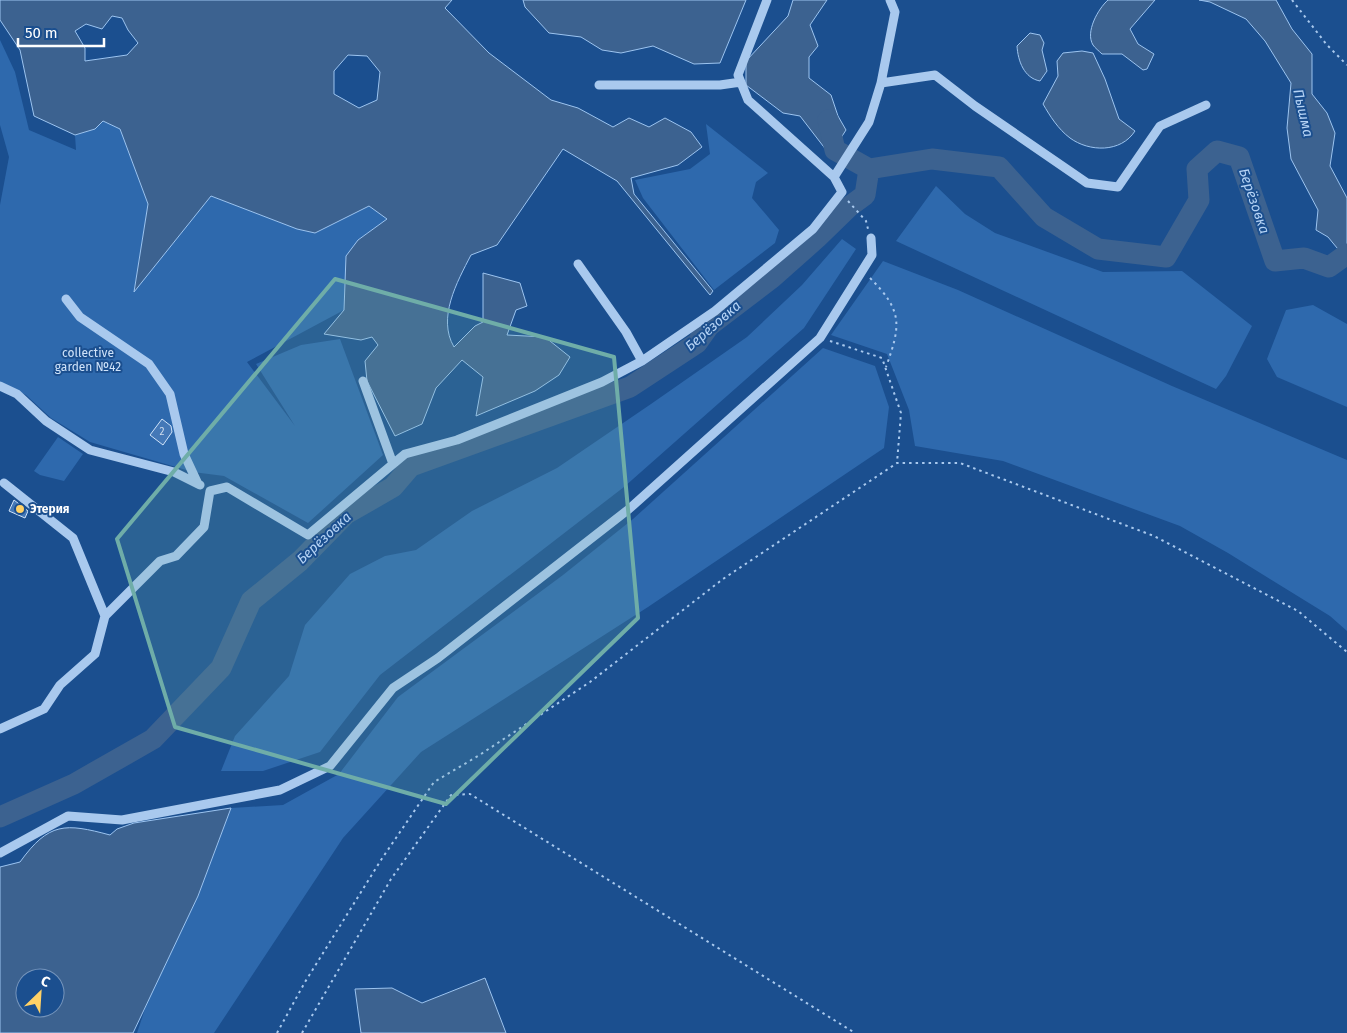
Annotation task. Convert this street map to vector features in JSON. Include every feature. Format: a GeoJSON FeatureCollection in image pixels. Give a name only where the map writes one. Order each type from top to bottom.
{"type":"FeatureCollection","features":[{"type":"Feature","properties":{"kind":"street"},"geometry":{"type":"LineString","coordinates":[[0,386],[17,394],[46,421],[90,450],[174,472],[210,491],[226,487],[308,535],[405,454],[457,440],[602,382],[642,361],[715,311],[813,228],[842,192],[834,177],[748,100],[738,75],[767,0]]}},
{"type":"Feature","properties":{"kind":"street"},"geometry":{"type":"LineString","coordinates":[[834,177],[869,122],[881,83],[895,12],[890,0]]}},
{"type":"Feature","properties":{"kind":"street"},"geometry":{"type":"LineString","coordinates":[[881,83],[934,75],[975,106],[1087,183],[1118,187],[1160,126],[1206,105]]}},
{"type":"Feature","properties":{"kind":"street"},"geometry":{"type":"LineString","coordinates":[[599,85],[720,84],[741,82]]}},
{"type":"Feature","properties":{"kind":"street"},"geometry":{"type":"LineString","coordinates":[[0,853],[68,816],[122,820],[234,799],[280,790],[330,766],[393,688],[438,658],[629,509],[820,338],[872,255],[871,238]]}},
{"type":"Feature","properties":{"kind":"street"},"geometry":{"type":"LineString","coordinates":[[578,264],[626,332],[642,361]]}},
{"type":"Feature","properties":{"kind":"street"},"geometry":{"type":"LineString","coordinates":[[66,299],[80,317],[149,364],[170,394],[184,454],[198,484]]}},
{"type":"Feature","properties":{"kind":"street"},"geometry":{"type":"LineString","coordinates":[[363,381],[393,464]]}},
{"type":"Feature","properties":{"kind":"street"},"geometry":{"type":"LineString","coordinates":[[4,483],[73,538],[105,616]]}},
{"type":"Feature","properties":{"kind":"street"},"geometry":{"type":"LineString","coordinates":[[0,729],[44,709],[60,685],[95,654],[105,616],[160,561],[176,556],[204,527],[210,491]]}},
{"type":"Feature","properties":{"kind":"path"},"geometry":{"type":"LineString","coordinates":[[1292,0],[1327,45],[1347,64]]}},
{"type":"Feature","properties":{"kind":"path"},"geometry":{"type":"LineString","coordinates":[[846,199],[866,221],[871,238]]}},
{"type":"Feature","properties":{"kind":"path"},"geometry":{"type":"LineString","coordinates":[[863,269],[888,296],[898,318],[894,344],[886,367]]}},
{"type":"Feature","properties":{"kind":"path"},"geometry":{"type":"LineString","coordinates":[[820,338],[882,358],[901,413],[897,463]]}},
{"type":"Feature","properties":{"kind":"path"},"geometry":{"type":"LineString","coordinates":[[278,1033],[305,982],[434,782],[478,756],[590,682],[722,579],[897,463],[960,463],[1154,536],[1298,611],[1347,652]]}},
{"type":"Feature","properties":{"kind":"path"},"geometry":{"type":"LineString","coordinates":[[302,1033],[396,872],[451,795],[470,794],[855,1033]]}},
{"type":"Feature","properties":{"kind":"highlighted area"},"geometry":{"type":"Polygon","coordinates":[[[335,279],[614,357],[638,618],[446,804],[175,727],[117,539],[335,279]]]}},
{"type":"Feature","properties":{"kind":"green space","name":"collective garden №42"},"geometry":{"type":"Polygon","coordinates":[[[0,40],[15,72],[29,130],[76,150],[75,135],[95,129],[103,121],[120,129],[148,204],[134,291],[211,196],[297,229],[315,233],[369,206],[387,219],[358,240],[346,256],[344,310],[247,362],[295,426],[256,364],[301,345],[340,339],[383,455],[308,523],[224,476],[193,472],[90,442],[51,418],[26,395],[0,382],[0,205],[9,157],[0,125],[0,40]]]}},
{"type":"Feature","properties":{"kind":"green space"},"geometry":{"type":"Polygon","coordinates":[[[706,124],[768,173],[756,182],[752,198],[779,230],[775,243],[714,290],[643,198],[635,180],[690,169],[710,154],[706,124]]]}},
{"type":"Feature","properties":{"kind":"green space"},"geometry":{"type":"Polygon","coordinates":[[[936,186],[965,214],[995,233],[1103,272],[1182,271],[1252,326],[1226,376],[1216,389],[896,241],[936,186]]]}},
{"type":"Feature","properties":{"kind":"green space"},"geometry":{"type":"Polygon","coordinates":[[[842,239],[856,249],[804,328],[624,487],[380,675],[320,752],[263,771],[221,771],[235,736],[289,676],[305,625],[350,574],[385,556],[416,550],[472,511],[557,468],[651,404],[747,337],[802,285],[842,239]]]}},
{"type":"Feature","properties":{"kind":"green space"},"geometry":{"type":"Polygon","coordinates":[[[883,261],[958,290],[1172,386],[1347,460],[1347,631],[1330,616],[1228,553],[1180,526],[1003,461],[915,446],[909,410],[887,354],[831,335],[883,261]]]}},
{"type":"Feature","properties":{"kind":"green space"},"geometry":{"type":"Polygon","coordinates":[[[1313,305],[1347,324],[1347,407],[1277,377],[1267,359],[1286,310],[1313,305]]]}},
{"type":"Feature","properties":{"kind":"green space"},"geometry":{"type":"Polygon","coordinates":[[[823,348],[875,366],[889,407],[884,448],[648,607],[421,752],[343,838],[214,1033],[137,1033],[150,994],[198,896],[231,808],[283,805],[339,774],[398,697],[563,575],[633,519],[823,348]]]}},
{"type":"Feature","properties":{"kind":"green space"},"geometry":{"type":"Polygon","coordinates":[[[58,437],[83,454],[64,481],[40,475],[34,471],[58,437]]]}},
{"type":"Feature","properties":{"kind":"water"},"geometry":{"type":"Polygon","coordinates":[[[0,0],[452,0],[445,8],[489,53],[551,100],[578,108],[613,127],[629,118],[649,127],[665,118],[691,132],[702,147],[678,165],[631,178],[634,194],[713,291],[710,295],[617,181],[563,149],[497,245],[471,255],[451,300],[448,324],[449,336],[454,347],[475,326],[483,322],[483,273],[520,283],[527,306],[516,310],[507,335],[545,337],[570,357],[559,375],[535,391],[476,416],[483,377],[462,360],[436,388],[422,424],[395,436],[367,381],[365,361],[378,345],[372,337],[361,340],[324,334],[344,310],[346,256],[358,240],[387,219],[369,206],[315,233],[297,229],[211,196],[134,292],[148,204],[120,129],[103,121],[95,129],[75,135],[34,116],[20,50],[0,20],[0,0]],[[112,16],[102,29],[86,24],[75,31],[85,48],[85,61],[127,55],[138,43],[122,18],[112,16]],[[348,55],[334,71],[334,94],[359,108],[377,100],[380,72],[367,56],[348,55]]]}},
{"type":"Feature","properties":{"kind":"water"},"geometry":{"type":"Polygon","coordinates":[[[523,0],[746,0],[720,63],[694,64],[653,46],[621,53],[602,50],[581,37],[549,33],[525,7],[523,0]]]}},
{"type":"Feature","properties":{"kind":"water"},"geometry":{"type":"Polygon","coordinates":[[[793,0],[827,0],[810,25],[818,46],[809,57],[809,78],[831,95],[838,116],[846,130],[830,155],[800,116],[783,113],[746,85],[746,61],[788,16],[793,0]]]}},
{"type":"Feature","properties":{"kind":"water"},"geometry":{"type":"Polygon","coordinates":[[[1108,0],[1155,0],[1130,29],[1138,44],[1154,54],[1147,69],[1143,70],[1122,54],[1102,54],[1093,45],[1091,34],[1094,21],[1100,9],[1108,0]]]}},
{"type":"Feature","properties":{"kind":"water","name":"Пышма"},"geometry":{"type":"Polygon","coordinates":[[[1199,0],[1276,0],[1292,29],[1312,54],[1312,94],[1327,113],[1335,133],[1330,166],[1347,198],[1347,260],[1328,237],[1316,230],[1318,210],[1291,159],[1287,128],[1291,83],[1265,41],[1246,19],[1210,2],[1199,0]]]}},
{"type":"Feature","properties":{"kind":"water"},"geometry":{"type":"Polygon","coordinates":[[[1030,33],[1040,35],[1044,43],[1042,50],[1047,71],[1040,81],[1026,73],[1019,57],[1017,46],[1030,33]]]}},
{"type":"Feature","properties":{"kind":"water"},"geometry":{"type":"Polygon","coordinates":[[[1082,51],[1093,53],[1105,79],[1119,119],[1135,131],[1129,138],[1113,147],[1095,148],[1078,143],[1058,126],[1043,104],[1058,76],[1057,61],[1063,53],[1082,51]]]}},
{"type":"Feature","properties":{"kind":"water"},"geometry":{"type":"Polygon","coordinates":[[[231,808],[198,896],[133,1033],[0,1033],[0,867],[20,862],[40,839],[59,829],[81,829],[110,835],[117,829],[134,823],[231,808]]]}},
{"type":"Feature","properties":{"kind":"water"},"geometry":{"type":"Polygon","coordinates":[[[485,978],[506,1033],[361,1033],[355,989],[392,988],[422,1003],[485,978]]]}},
{"type":"Feature","properties":{"kind":"building"},"geometry":{"type":"Polygon","coordinates":[[[162,419],[171,426],[172,432],[163,445],[150,435],[162,419]]]}},
{"type":"Feature","properties":{"kind":"building","name":"Этерия"},"geometry":{"type":"Polygon","coordinates":[[[14,500],[28,511],[25,518],[9,511],[14,500]]]}},
{"type":"Feature","properties":{"kind":"waterway"},"geometry":{"type":"LineString","coordinates":[[828,120],[835,150],[869,169]]}},
{"type":"Feature","properties":{"kind":"waterway","name":"Берёзовка"},"geometry":{"type":"LineString","coordinates":[[0,817],[74,784],[153,739],[221,668],[251,601],[300,561],[346,514],[393,487],[411,466],[630,387],[697,343],[709,326],[772,278],[850,206],[865,195],[869,169],[932,159],[999,167],[1044,217],[1098,249],[1166,257],[1199,200],[1197,169],[1217,151],[1239,157],[1275,261],[1304,258],[1329,267],[1347,254]]}},
{"type":"Feature","properties":{"kind":"place","name":"Этерия"},"geometry":{"type":"Point","coordinates":[20,509]}}]}
